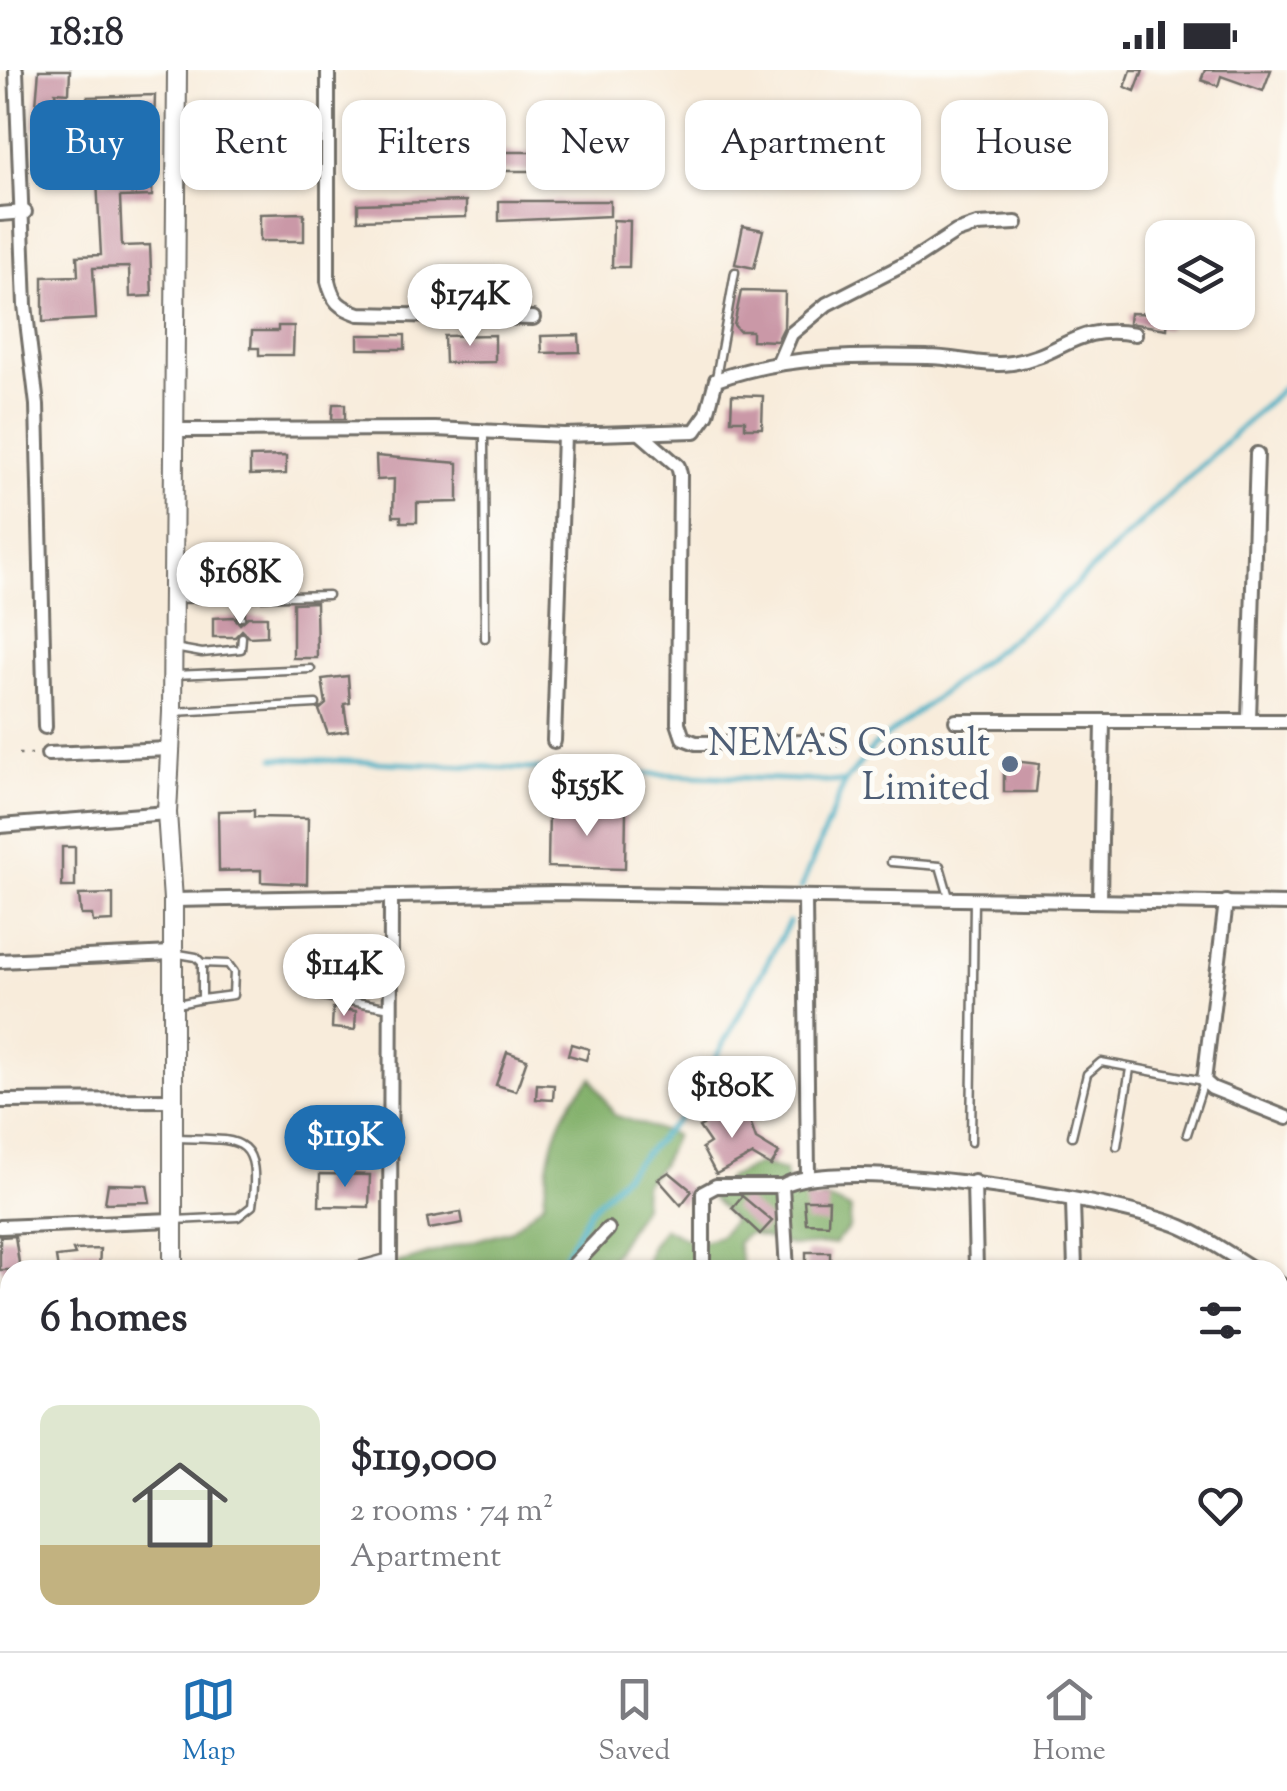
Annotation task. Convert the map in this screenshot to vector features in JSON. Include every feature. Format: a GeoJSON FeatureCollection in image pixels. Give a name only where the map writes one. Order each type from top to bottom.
{"type":"FeatureCollection","features":[{"type":"Feature","properties":{"kind":"street"},"geometry":{"type":"LineString","coordinates":[[16,70],[25,212],[25,305],[37,405],[45,727]]}},
{"type":"Feature","properties":{"kind":"street"},"geometry":{"type":"LineString","coordinates":[[328,70],[328,281],[332,299],[359,314],[533,318]]}},
{"type":"Feature","properties":{"kind":"street"},"geometry":{"type":"LineString","coordinates":[[173,1260],[173,900],[167,814],[176,430],[176,72]]}},
{"type":"Feature","properties":{"kind":"street"},"geometry":{"type":"LineString","coordinates":[[0,214],[25,212]]}},
{"type":"Feature","properties":{"kind":"street"},"geometry":{"type":"LineString","coordinates":[[778,362],[791,334],[827,304],[956,232],[977,225],[1016,223]]}},
{"type":"Feature","properties":{"kind":"street"},"geometry":{"type":"LineString","coordinates":[[176,430],[564,435],[700,428],[716,380],[778,362],[926,357],[1004,364],[1030,358],[1084,332],[1107,329],[1136,334]]}},
{"type":"Feature","properties":{"kind":"street"},"geometry":{"type":"LineString","coordinates":[[640,433],[678,466],[680,474],[678,724],[683,738],[696,742],[830,742]]}},
{"type":"Feature","properties":{"kind":"street"},"geometry":{"type":"LineString","coordinates":[[554,741],[564,435]]}},
{"type":"Feature","properties":{"kind":"street"},"geometry":{"type":"LineString","coordinates":[[1249,720],[1257,454]]}},
{"type":"Feature","properties":{"kind":"street"},"geometry":{"type":"LineString","coordinates":[[956,721],[1287,720]]}},
{"type":"Feature","properties":{"kind":"street"},"geometry":{"type":"LineString","coordinates":[[1100,900],[1104,721]]}},
{"type":"Feature","properties":{"kind":"street"},"geometry":{"type":"LineString","coordinates":[[48,754],[169,749]]}},
{"type":"Feature","properties":{"kind":"street"},"geometry":{"type":"LineString","coordinates":[[0,826],[167,814]]}},
{"type":"Feature","properties":{"kind":"street"},"geometry":{"type":"LineString","coordinates":[[173,900],[556,893],[1287,904]]}},
{"type":"Feature","properties":{"kind":"street"},"geometry":{"type":"LineString","coordinates":[[391,898],[391,1260]]}},
{"type":"Feature","properties":{"kind":"street"},"geometry":{"type":"LineString","coordinates":[[805,898],[808,1176]]}},
{"type":"Feature","properties":{"kind":"street"},"geometry":{"type":"LineString","coordinates":[[1226,902],[1204,1081],[1287,1118]]}},
{"type":"Feature","properties":{"kind":"street"},"geometry":{"type":"LineString","coordinates":[[0,961],[172,953]]}},
{"type":"Feature","properties":{"kind":"street"},"geometry":{"type":"LineString","coordinates":[[0,1101],[172,1100]]}},
{"type":"Feature","properties":{"kind":"street"},"geometry":{"type":"LineString","coordinates":[[703,1260],[703,1193],[716,1186],[782,1186],[808,1176],[974,1182],[1142,1214],[1184,1228],[1238,1260]]}},
{"type":"Feature","properties":{"kind":"street"},"geometry":{"type":"LineString","coordinates":[[974,1182],[976,1260]]}},
{"type":"Feature","properties":{"kind":"street"},"geometry":{"type":"LineString","coordinates":[[782,1186],[786,1260]]}},
{"type":"Feature","properties":{"kind":"street"},"geometry":{"type":"LineString","coordinates":[[1073,1202],[1074,1260]]}},
{"type":"Feature","properties":{"kind":"street"},"geometry":{"type":"LineString","coordinates":[[0,1227],[172,1220]]}},
{"type":"Feature","properties":{"kind":"street"},"geometry":{"type":"LineString","coordinates":[[579,1260],[608,1230]]}},
{"type":"Feature","properties":{"kind":"lane"},"geometry":{"type":"LineString","coordinates":[[716,380],[735,272]]}},
{"type":"Feature","properties":{"kind":"lane"},"geometry":{"type":"LineString","coordinates":[[484,432],[485,638]]}},
{"type":"Feature","properties":{"kind":"lane"},"geometry":{"type":"LineString","coordinates":[[173,599],[328,595]]}},
{"type":"Feature","properties":{"kind":"lane"},"geometry":{"type":"LineString","coordinates":[[240,599],[241,617]]}},
{"type":"Feature","properties":{"kind":"lane"},"geometry":{"type":"LineString","coordinates":[[173,648],[202,652],[241,650],[242,637]]}},
{"type":"Feature","properties":{"kind":"lane"},"geometry":{"type":"LineString","coordinates":[[172,675],[312,670]]}},
{"type":"Feature","properties":{"kind":"lane"},"geometry":{"type":"LineString","coordinates":[[172,712],[316,704]]}},
{"type":"Feature","properties":{"kind":"lane"},"geometry":{"type":"LineString","coordinates":[[892,862],[940,866],[949,898]]}},
{"type":"Feature","properties":{"kind":"lane"},"geometry":{"type":"LineString","coordinates":[[971,1142],[974,899]]}},
{"type":"Feature","properties":{"kind":"lane"},"geometry":{"type":"LineString","coordinates":[[172,953],[196,957],[202,963],[228,964],[235,981],[233,995],[172,1005]]}},
{"type":"Feature","properties":{"kind":"lane"},"geometry":{"type":"LineString","coordinates":[[202,963],[202,999]]}},
{"type":"Feature","properties":{"kind":"lane"},"geometry":{"type":"LineString","coordinates":[[310,994],[393,1008]]}},
{"type":"Feature","properties":{"kind":"lane"},"geometry":{"type":"LineString","coordinates":[[1072,1136],[1092,1065],[1100,1062],[1204,1081],[1188,1134]]}},
{"type":"Feature","properties":{"kind":"lane"},"geometry":{"type":"LineString","coordinates":[[1117,1146],[1130,1069]]}},
{"type":"Feature","properties":{"kind":"lane"},"geometry":{"type":"LineString","coordinates":[[172,1138],[229,1140],[246,1146],[252,1153],[253,1198],[252,1206],[238,1217],[172,1220]]}},
{"type":"Feature","properties":{"kind":"green space"},"geometry":{"type":"Polygon","coordinates":[[[592,1078],[614,1115],[675,1135],[662,1164],[644,1184],[643,1206],[610,1260],[408,1260],[511,1230],[544,1202],[556,1134],[579,1091],[592,1078]]]}},
{"type":"Feature","properties":{"kind":"green space"},"geometry":{"type":"Polygon","coordinates":[[[758,1164],[784,1171],[788,1184],[815,1202],[825,1198],[851,1209],[849,1228],[834,1244],[793,1246],[749,1233],[737,1243],[741,1260],[647,1260],[650,1247],[664,1228],[695,1243],[720,1236],[733,1220],[711,1197],[728,1178],[758,1164]]]}},
{"type":"Feature","properties":{"kind":"building"},"geometry":{"type":"Polygon","coordinates":[[[39,70],[70,70],[69,93],[55,92],[55,100],[36,100],[39,70]]]}},
{"type":"Feature","properties":{"kind":"building"},"geometry":{"type":"Polygon","coordinates":[[[1131,70],[1143,70],[1135,91],[1125,87],[1131,70]]]}},
{"type":"Feature","properties":{"kind":"building"},"geometry":{"type":"Polygon","coordinates":[[[1205,70],[1271,70],[1263,91],[1221,76],[1218,86],[1201,80],[1205,70]]]}},
{"type":"Feature","properties":{"kind":"building"},"geometry":{"type":"Polygon","coordinates":[[[155,95],[155,100],[87,100],[155,95]]]}},
{"type":"Feature","properties":{"kind":"building"},"geometry":{"type":"Polygon","coordinates":[[[506,152],[526,152],[526,171],[506,171],[506,152]]]}},
{"type":"Feature","properties":{"kind":"building"},"geometry":{"type":"Polygon","coordinates":[[[98,190],[152,190],[152,196],[120,197],[122,246],[150,245],[152,296],[130,297],[129,267],[93,268],[96,319],[43,322],[43,277],[78,276],[77,256],[101,255],[98,190]]]}},
{"type":"Feature","properties":{"kind":"building"},"geometry":{"type":"Polygon","coordinates":[[[466,201],[466,217],[358,220],[358,204],[466,201]]]}},
{"type":"Feature","properties":{"kind":"building"},"geometry":{"type":"Polygon","coordinates":[[[499,201],[610,201],[610,216],[499,221],[499,201]]]}},
{"type":"Feature","properties":{"kind":"building"},"geometry":{"type":"Polygon","coordinates":[[[304,213],[304,241],[260,241],[260,214],[304,213]]]}},
{"type":"Feature","properties":{"kind":"building"},"geometry":{"type":"Polygon","coordinates":[[[613,220],[630,221],[629,267],[612,267],[613,220]]]}},
{"type":"Feature","properties":{"kind":"building"},"geometry":{"type":"Polygon","coordinates":[[[743,226],[763,230],[754,268],[735,264],[743,226]]]}},
{"type":"Feature","properties":{"kind":"building"},"geometry":{"type":"Polygon","coordinates":[[[741,291],[785,292],[784,327],[777,341],[752,340],[752,331],[739,331],[734,325],[741,291]]]}},
{"type":"Feature","properties":{"kind":"building"},"geometry":{"type":"Polygon","coordinates":[[[1130,313],[1145,313],[1145,326],[1129,323],[1130,313]]]}},
{"type":"Feature","properties":{"kind":"building"},"geometry":{"type":"Polygon","coordinates":[[[278,326],[294,326],[293,355],[259,355],[259,348],[251,348],[252,331],[278,331],[278,326]]]}},
{"type":"Feature","properties":{"kind":"building"},"geometry":{"type":"Polygon","coordinates":[[[358,335],[405,335],[405,349],[358,349],[358,335]]]}},
{"type":"Feature","properties":{"kind":"building"},"geometry":{"type":"Polygon","coordinates":[[[495,335],[495,362],[445,363],[444,336],[495,335]]]}},
{"type":"Feature","properties":{"kind":"building"},"geometry":{"type":"Polygon","coordinates":[[[579,335],[580,352],[542,353],[541,336],[579,335]]]}},
{"type":"Feature","properties":{"kind":"building"},"geometry":{"type":"Polygon","coordinates":[[[732,395],[763,396],[762,428],[745,428],[745,420],[731,420],[732,395]]]}},
{"type":"Feature","properties":{"kind":"building"},"geometry":{"type":"Polygon","coordinates":[[[333,404],[345,404],[345,419],[332,419],[333,404]]]}},
{"type":"Feature","properties":{"kind":"building"},"geometry":{"type":"Polygon","coordinates":[[[286,456],[286,474],[250,475],[250,457],[286,456]]]}},
{"type":"Feature","properties":{"kind":"building"},"geometry":{"type":"Polygon","coordinates":[[[376,456],[458,463],[458,502],[417,503],[417,522],[401,522],[401,516],[393,516],[394,479],[377,480],[376,456]]]}},
{"type":"Feature","properties":{"kind":"building"},"geometry":{"type":"Polygon","coordinates":[[[251,562],[286,562],[286,578],[251,579],[251,562]]]}},
{"type":"Feature","properties":{"kind":"building"},"geometry":{"type":"Polygon","coordinates":[[[316,602],[317,658],[293,658],[293,603],[316,602]]]}},
{"type":"Feature","properties":{"kind":"building"},"geometry":{"type":"Polygon","coordinates":[[[234,617],[240,624],[248,617],[267,617],[267,636],[249,637],[242,630],[235,637],[213,637],[213,618],[234,617]]]}},
{"type":"Feature","properties":{"kind":"building"},"geometry":{"type":"Polygon","coordinates":[[[348,676],[350,703],[344,704],[348,731],[328,734],[319,710],[326,704],[322,679],[348,676]]]}},
{"type":"Feature","properties":{"kind":"building"},"geometry":{"type":"Polygon","coordinates":[[[1004,760],[1039,764],[1036,792],[1004,792],[1004,760]]]}},
{"type":"Feature","properties":{"kind":"building"},"geometry":{"type":"Polygon","coordinates":[[[549,809],[626,811],[625,869],[548,867],[549,809]]]}},
{"type":"Feature","properties":{"kind":"building"},"geometry":{"type":"Polygon","coordinates":[[[254,810],[254,817],[308,818],[307,884],[261,882],[261,870],[219,871],[218,811],[254,810]]]}},
{"type":"Feature","properties":{"kind":"building"},"geometry":{"type":"Polygon","coordinates":[[[62,847],[75,847],[75,887],[62,887],[62,847]]]}},
{"type":"Feature","properties":{"kind":"building"},"geometry":{"type":"Polygon","coordinates":[[[113,894],[113,921],[93,922],[92,915],[81,915],[79,895],[113,894]]]}},
{"type":"Feature","properties":{"kind":"building"},"geometry":{"type":"Polygon","coordinates":[[[333,1008],[356,1011],[355,1030],[332,1028],[333,1008]]]}},
{"type":"Feature","properties":{"kind":"building"},"geometry":{"type":"Polygon","coordinates":[[[571,1044],[589,1049],[586,1060],[568,1055],[571,1044]]]}},
{"type":"Feature","properties":{"kind":"building"},"geometry":{"type":"Polygon","coordinates":[[[507,1052],[527,1059],[516,1091],[496,1085],[507,1052]]]}},
{"type":"Feature","properties":{"kind":"building"},"geometry":{"type":"Polygon","coordinates":[[[537,1084],[554,1085],[553,1100],[536,1099],[537,1084]]]}},
{"type":"Feature","properties":{"kind":"building"},"geometry":{"type":"Polygon","coordinates":[[[718,1106],[727,1120],[737,1114],[740,1120],[748,1116],[756,1139],[779,1153],[771,1166],[752,1155],[716,1174],[702,1148],[710,1143],[699,1127],[703,1125],[699,1118],[718,1106]]]}},
{"type":"Feature","properties":{"kind":"building"},"geometry":{"type":"Polygon","coordinates":[[[669,1172],[692,1191],[681,1205],[658,1179],[669,1172]]]}},
{"type":"Feature","properties":{"kind":"building"},"geometry":{"type":"Polygon","coordinates":[[[320,1174],[370,1175],[369,1207],[319,1206],[320,1174]]]}},
{"type":"Feature","properties":{"kind":"building"},"geometry":{"type":"Polygon","coordinates":[[[108,1184],[147,1185],[150,1202],[105,1203],[108,1184]]]}},
{"type":"Feature","properties":{"kind":"building"},"geometry":{"type":"Polygon","coordinates":[[[742,1196],[772,1221],[760,1234],[732,1208],[742,1196]]]}},
{"type":"Feature","properties":{"kind":"building"},"geometry":{"type":"Polygon","coordinates":[[[804,1200],[829,1200],[828,1224],[806,1223],[804,1200]]]}},
{"type":"Feature","properties":{"kind":"building"},"geometry":{"type":"Polygon","coordinates":[[[461,1212],[463,1223],[429,1229],[427,1218],[461,1212]]]}},
{"type":"Feature","properties":{"kind":"building"},"geometry":{"type":"Polygon","coordinates":[[[15,1236],[19,1260],[0,1260],[0,1237],[15,1236]]]}},
{"type":"Feature","properties":{"kind":"building"},"geometry":{"type":"Polygon","coordinates":[[[100,1249],[99,1260],[56,1260],[56,1257],[75,1255],[73,1250],[100,1249]]]}},
{"type":"Feature","properties":{"kind":"building"},"geometry":{"type":"Polygon","coordinates":[[[806,1252],[830,1252],[830,1260],[806,1260],[806,1252]]]}},
{"type":"Feature","properties":{"kind":"waterway"},"geometry":{"type":"LineString","coordinates":[[801,888],[845,782],[874,746],[1053,606],[1287,384]]}},
{"type":"Feature","properties":{"kind":"waterway"},"geometry":{"type":"LineString","coordinates":[[275,758],[845,782]]}},
{"type":"Feature","properties":{"kind":"waterway"},"geometry":{"type":"LineString","coordinates":[[562,1260],[590,1210],[688,1109],[789,922]]}},
{"type":"Feature","properties":{"kind":"place","name":"NEMAS Consult Limited"},"geometry":{"type":"Point","coordinates":[1010,764]}}]}
